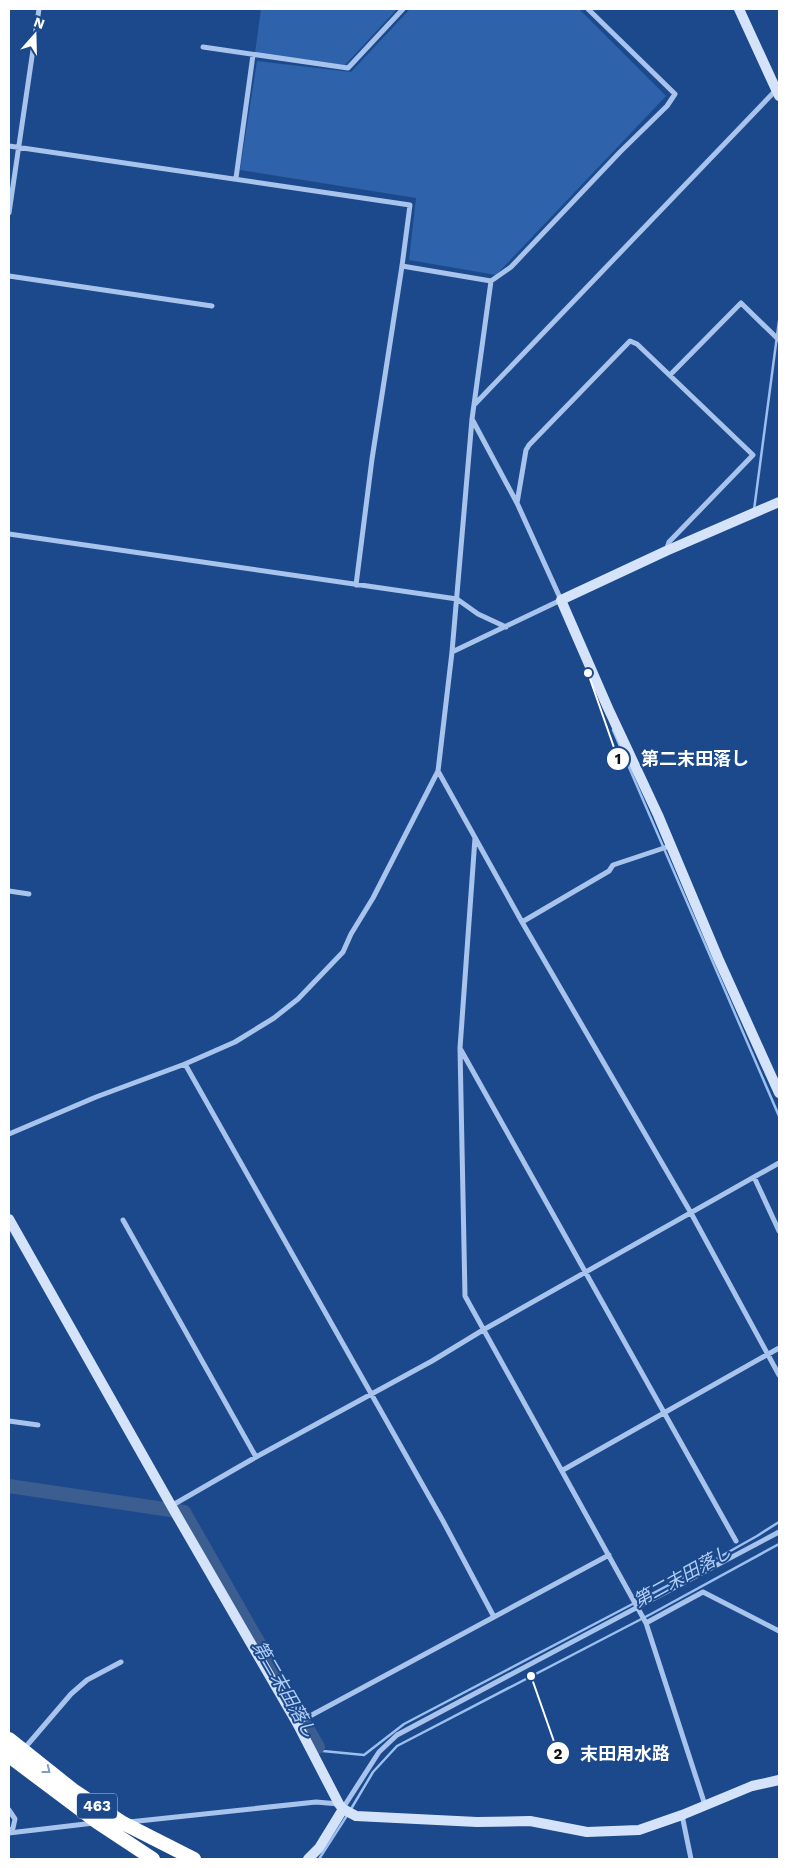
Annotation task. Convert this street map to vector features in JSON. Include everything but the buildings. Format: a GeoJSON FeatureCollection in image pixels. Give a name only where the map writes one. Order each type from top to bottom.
{"type":"FeatureCollection","features":[{"type":"Feature","properties":{"kind":"highway","name":"463"},"geometry":{"type":"LineString","coordinates":[[9,1739],[14,1759],[97,1822],[153,1859]]}},
{"type":"Feature","properties":{"kind":"highway","name":"463"},"geometry":{"type":"LineString","coordinates":[[14,1759],[73,1790],[123,1823],[194,1859]]}},
{"type":"Feature","properties":{"kind":"street"},"geometry":{"type":"LineString","coordinates":[[9,212],[39,9]]}},
{"type":"Feature","properties":{"kind":"street"},"geometry":{"type":"LineString","coordinates":[[204,47],[348,68],[403,9]]}},
{"type":"Feature","properties":{"kind":"street"},"geometry":{"type":"LineString","coordinates":[[402,266],[491,281],[511,267],[620,152],[667,106],[675,94],[588,9]]}},
{"type":"Feature","properties":{"kind":"street"},"geometry":{"type":"LineString","coordinates":[[474,405],[778,91],[739,9]]}},
{"type":"Feature","properties":{"kind":"street"},"geometry":{"type":"LineString","coordinates":[[236,178],[253,55]]}},
{"type":"Feature","properties":{"kind":"street"},"geometry":{"type":"LineString","coordinates":[[9,146],[410,205],[372,459],[356,585]]}},
{"type":"Feature","properties":{"kind":"street"},"geometry":{"type":"LineString","coordinates":[[9,276],[212,306]]}},
{"type":"Feature","properties":{"kind":"street"},"geometry":{"type":"LineString","coordinates":[[9,1134],[96,1097],[185,1064],[235,1042],[274,1018],[298,999],[343,952],[438,771],[452,652],[472,419],[491,281]]}},
{"type":"Feature","properties":{"kind":"street"},"geometry":{"type":"LineString","coordinates":[[670,375],[741,303],[779,340]]}},
{"type":"Feature","properties":{"kind":"street"},"geometry":{"type":"LineString","coordinates":[[517,503],[526,450],[529,445],[630,341],[637,344],[753,455],[669,542],[666,551]]}},
{"type":"Feature","properties":{"kind":"street"},"geometry":{"type":"LineString","coordinates":[[472,419],[517,503],[658,815],[779,1093]]}},
{"type":"Feature","properties":{"kind":"street"},"geometry":{"type":"LineString","coordinates":[[452,652],[666,551],[779,502]]}},
{"type":"Feature","properties":{"kind":"street"},"geometry":{"type":"LineString","coordinates":[[9,534],[457,600],[478,614],[506,626]]}},
{"type":"Feature","properties":{"kind":"street"},"geometry":{"type":"LineString","coordinates":[[438,771],[522,922],[691,1213],[779,1375]]}},
{"type":"Feature","properties":{"kind":"street"},"geometry":{"type":"LineString","coordinates":[[475,838],[460,1048],[465,1296],[646,1623],[705,1805]]}},
{"type":"Feature","properties":{"kind":"street"},"geometry":{"type":"LineString","coordinates":[[522,922],[609,871],[613,865],[670,846]]}},
{"type":"Feature","properties":{"kind":"street"},"geometry":{"type":"LineString","coordinates":[[9,891],[29,894]]}},
{"type":"Feature","properties":{"kind":"street"},"geometry":{"type":"LineString","coordinates":[[460,1048],[736,1541]]}},
{"type":"Feature","properties":{"kind":"street"},"geometry":{"type":"LineString","coordinates":[[185,1064],[443,1521],[494,1617]]}},
{"type":"Feature","properties":{"kind":"street"},"geometry":{"type":"LineString","coordinates":[[171,1506],[256,1457],[432,1361],[483,1330],[779,1163]]}},
{"type":"Feature","properties":{"kind":"street"},"geometry":{"type":"LineString","coordinates":[[754,1177],[779,1230]]}},
{"type":"Feature","properties":{"kind":"street"},"geometry":{"type":"LineString","coordinates":[[9,1219],[296,1723],[341,1806]]}},
{"type":"Feature","properties":{"kind":"street"},"geometry":{"type":"LineString","coordinates":[[123,1220],[256,1457]]}},
{"type":"Feature","properties":{"kind":"street"},"geometry":{"type":"LineString","coordinates":[[563,1470],[779,1348]]}},
{"type":"Feature","properties":{"kind":"street"},"geometry":{"type":"LineString","coordinates":[[9,1420],[38,1425]]}},
{"type":"Feature","properties":{"kind":"street"},"geometry":{"type":"LineString","coordinates":[[308,1859],[319,1848],[341,1806],[379,1752],[397,1735],[779,1532]]}},
{"type":"Feature","properties":{"kind":"street"},"geometry":{"type":"LineString","coordinates":[[296,1723],[609,1555]]}},
{"type":"Feature","properties":{"kind":"street"},"geometry":{"type":"LineString","coordinates":[[646,1623],[703,1592],[779,1631]]}},
{"type":"Feature","properties":{"kind":"street"},"geometry":{"type":"LineString","coordinates":[[14,1759],[71,1694],[87,1680],[121,1662]]}},
{"type":"Feature","properties":{"kind":"street"},"geometry":{"type":"LineString","coordinates":[[123,1823],[316,1802],[341,1806],[356,1816],[477,1822],[530,1821],[587,1832],[639,1830],[682,1815],[752,1786],[779,1780]]}},
{"type":"Feature","properties":{"kind":"street"},"geometry":{"type":"LineString","coordinates":[[9,1810],[14,1819],[13,1828],[9,1832]]}},
{"type":"Feature","properties":{"kind":"street"},"geometry":{"type":"LineString","coordinates":[[682,1815],[692,1859]]}},
{"type":"Feature","properties":{"kind":"street"},"geometry":{"type":"LineString","coordinates":[[9,1832],[97,1822]]}},
{"type":"Feature","properties":{"kind":"shaded area"},"geometry":{"type":"Polygon","coordinates":[[[261,9],[397,9],[345,65],[255,53],[261,9]]]}},
{"type":"Feature","properties":{"kind":"shaded area"},"geometry":{"type":"Polygon","coordinates":[[[410,9],[579,9],[666,96],[496,275],[409,260],[416,198],[240,170],[257,61],[351,72],[410,9]]]}},
{"type":"Feature","properties":{"kind":"waterway","name":"第二末田落し"},"geometry":{"type":"LineString","coordinates":[[754,510],[779,321]]}},
{"type":"Feature","properties":{"kind":"waterway","name":"第二末田落し"},"geometry":{"type":"LineString","coordinates":[[613,730],[779,1116]]}},
{"type":"Feature","properties":{"kind":"waterway","name":"第二末田落し"},"geometry":{"type":"LineString","coordinates":[[9,1486],[184,1512],[318,1747]]}},
{"type":"Feature","properties":{"kind":"waterway","name":"第二末田落し"},"geometry":{"type":"LineString","coordinates":[[318,1747],[323,1751],[364,1755],[404,1724],[684,1577],[779,1522]]}},
{"type":"Feature","properties":{"kind":"waterway"},"geometry":{"type":"LineString","coordinates":[[351,1809],[373,1772],[397,1746],[651,1614],[779,1544]]}},
{"type":"Feature","properties":{"kind":"waterway"},"geometry":{"type":"LineString","coordinates":[[319,1859],[348,1814]]}},
{"type":"Feature","properties":{"kind":"place","name":"第二末田落し"},"geometry":{"type":"Point","coordinates":[588,673]}},
{"type":"Feature","properties":{"kind":"place","name":"末田用水路"},"geometry":{"type":"Point","coordinates":[531,1676]}}]}
